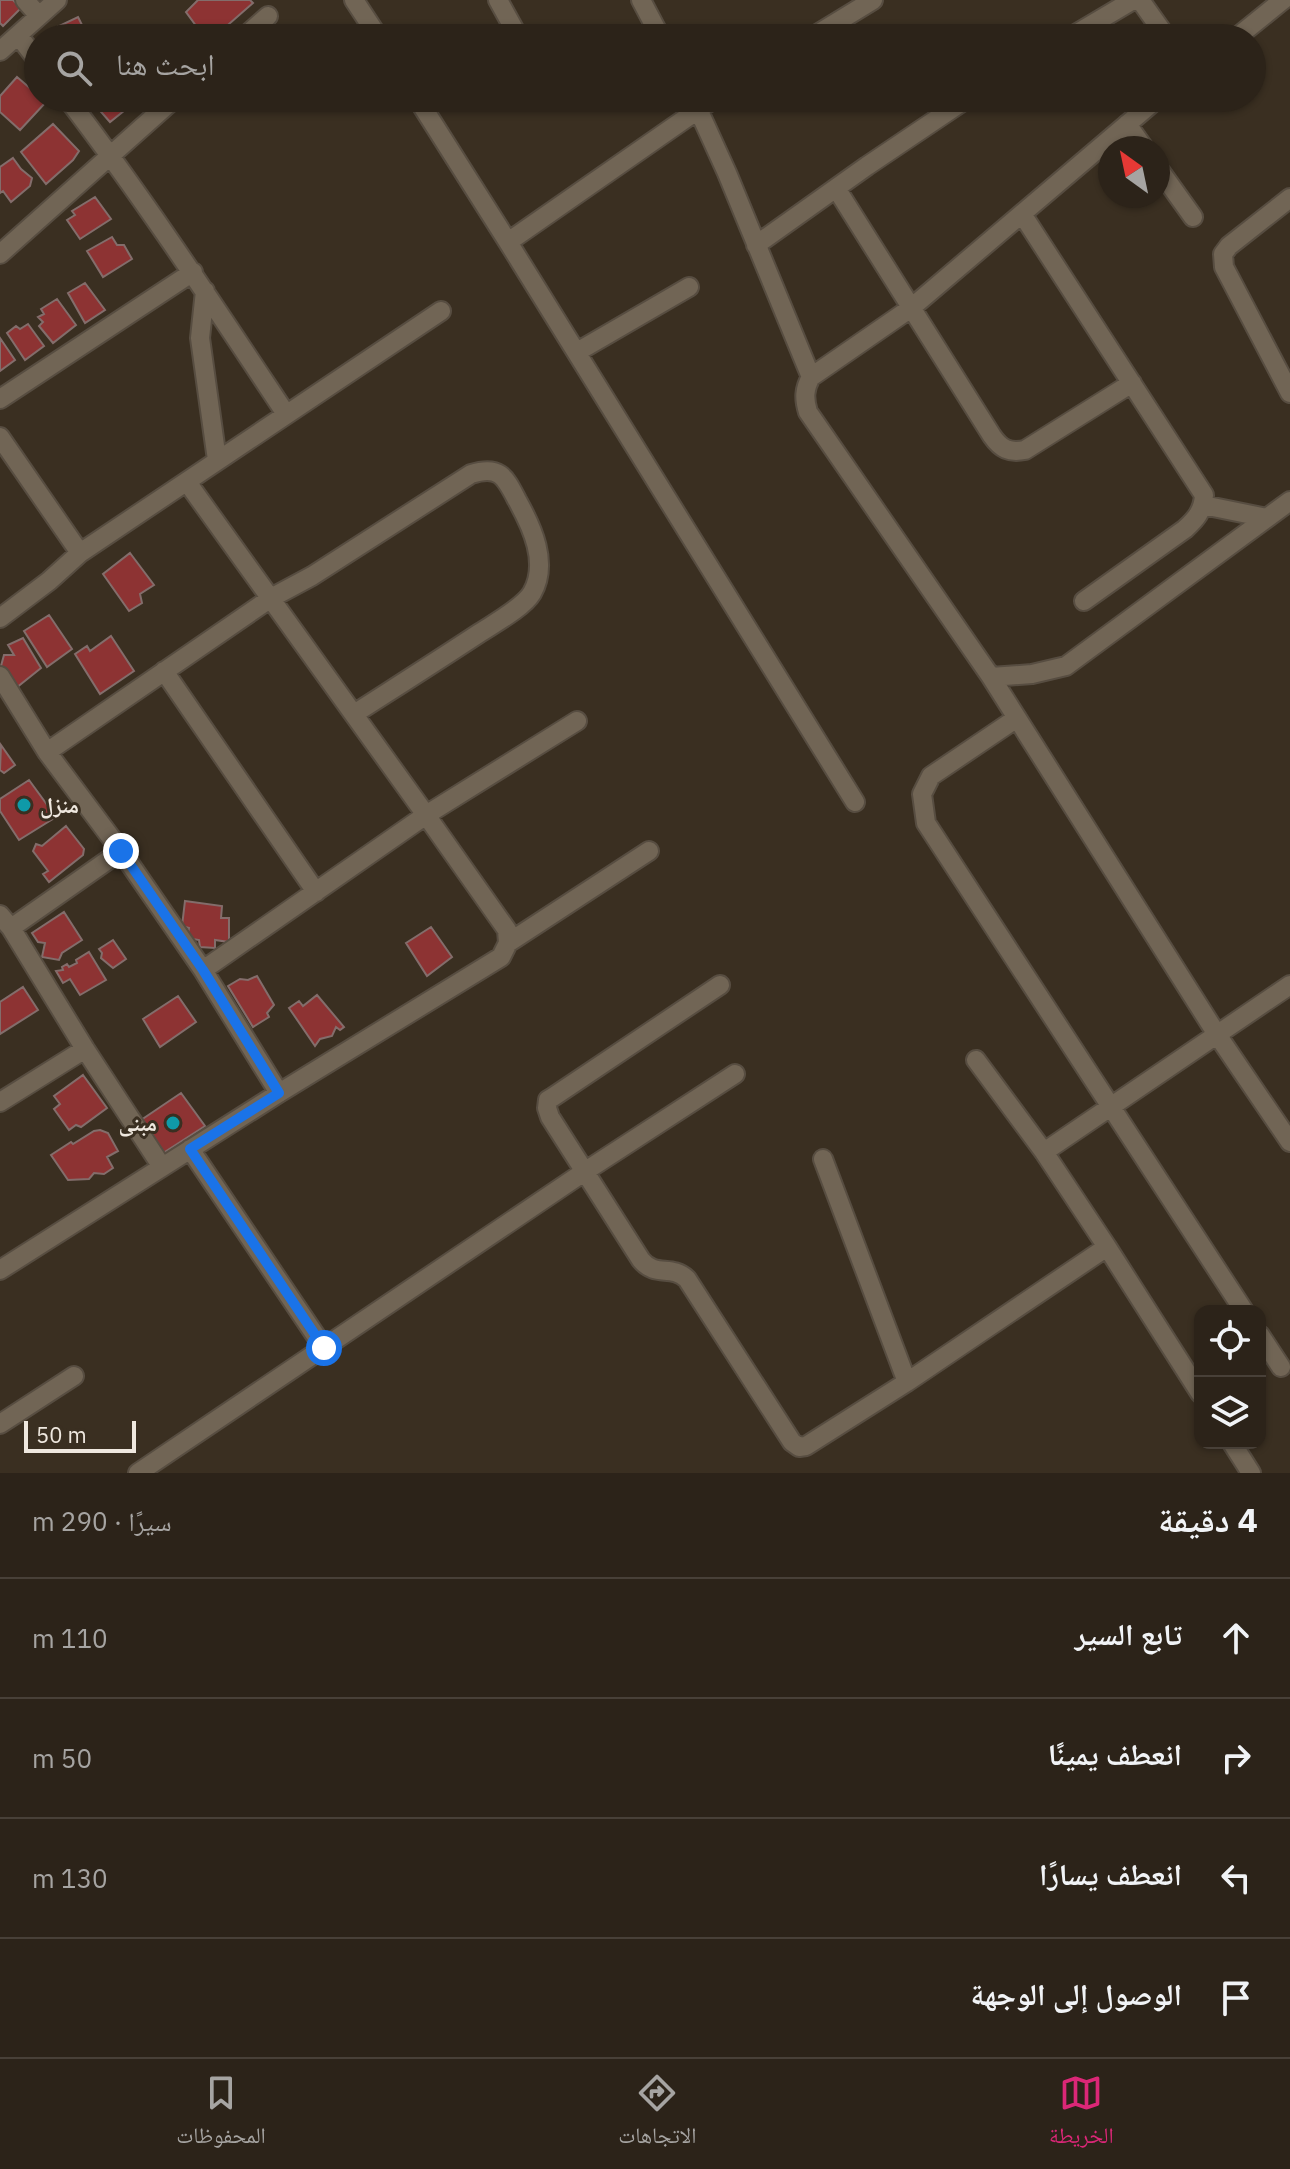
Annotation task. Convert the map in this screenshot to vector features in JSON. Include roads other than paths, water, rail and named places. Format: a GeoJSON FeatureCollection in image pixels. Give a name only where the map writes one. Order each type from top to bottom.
{"type":"FeatureCollection","features":[{"type":"Feature","properties":{"kind":"street"},"geometry":{"type":"LineString","coordinates":[[25,0],[39,16]]}},
{"type":"Feature","properties":{"kind":"street"},"geometry":{"type":"LineString","coordinates":[[30,24],[57,0]]}},
{"type":"Feature","properties":{"kind":"street"},"geometry":{"type":"LineString","coordinates":[[354,0],[370,24]]}},
{"type":"Feature","properties":{"kind":"street"},"geometry":{"type":"LineString","coordinates":[[498,0],[511,24]]}},
{"type":"Feature","properties":{"kind":"street"},"geometry":{"type":"LineString","coordinates":[[641,0],[654,24]]}},
{"type":"Feature","properties":{"kind":"street"},"geometry":{"type":"LineString","coordinates":[[1093,24],[1133,0]]}},
{"type":"Feature","properties":{"kind":"street"},"geometry":{"type":"LineString","coordinates":[[1140,0],[1157,24]]}},
{"type":"Feature","properties":{"kind":"street"},"geometry":{"type":"LineString","coordinates":[[1253,24],[1283,0]]}},
{"type":"Feature","properties":{"kind":"street"},"geometry":{"type":"LineString","coordinates":[[831,24],[862,3]]}},
{"type":"Feature","properties":{"kind":"street"},"geometry":{"type":"LineString","coordinates":[[259,24],[268,16]]}},
{"type":"Feature","properties":{"kind":"street"},"geometry":{"type":"LineString","coordinates":[[0,51],[24,30]]}},
{"type":"Feature","properties":{"kind":"street"},"geometry":{"type":"LineString","coordinates":[[18,35],[24,43]]}},
{"type":"Feature","properties":{"kind":"street"},"geometry":{"type":"LineString","coordinates":[[78,112],[193,272],[286,414]]}},
{"type":"Feature","properties":{"kind":"street"},"geometry":{"type":"LineString","coordinates":[[0,254],[159,112]]}},
{"type":"Feature","properties":{"kind":"street"},"geometry":{"type":"LineString","coordinates":[[426,112],[855,802]]}},
{"type":"Feature","properties":{"kind":"street"},"geometry":{"type":"LineString","coordinates":[[508,242],[687,112]]}},
{"type":"Feature","properties":{"kind":"street"},"geometry":{"type":"LineString","coordinates":[[706,112],[756,245],[811,377]]}},
{"type":"Feature","properties":{"kind":"street"},"geometry":{"type":"LineString","coordinates":[[756,245],[947,112]]}},
{"type":"Feature","properties":{"kind":"street"},"geometry":{"type":"LineString","coordinates":[[1141,112],[911,308],[811,377],[805,400],[808,412],[991,677],[1216,1033],[1290,1142]]}},
{"type":"Feature","properties":{"kind":"street"},"geometry":{"type":"LineString","coordinates":[[1127,124],[1136,136]]}},
{"type":"Feature","properties":{"kind":"street"},"geometry":{"type":"LineString","coordinates":[[1170,185],[1193,217]]}},
{"type":"Feature","properties":{"kind":"street"},"geometry":{"type":"LineString","coordinates":[[836,188],[998,445],[1015,452],[1025,450],[1132,383]]}},
{"type":"Feature","properties":{"kind":"street"},"geometry":{"type":"LineString","coordinates":[[1290,198],[1223,254],[1224,267],[1290,393]]}},
{"type":"Feature","properties":{"kind":"street"},"geometry":{"type":"LineString","coordinates":[[1022,214],[1204,495],[1197,518],[1185,529],[1084,601]]}},
{"type":"Feature","properties":{"kind":"street"},"geometry":{"type":"LineString","coordinates":[[0,399],[193,272]]}},
{"type":"Feature","properties":{"kind":"street"},"geometry":{"type":"LineString","coordinates":[[577,352],[689,287]]}},
{"type":"Feature","properties":{"kind":"street"},"geometry":{"type":"LineString","coordinates":[[205,291],[200,338],[217,460]]}},
{"type":"Feature","properties":{"kind":"street"},"geometry":{"type":"LineString","coordinates":[[0,618],[80,553],[441,311]]}},
{"type":"Feature","properties":{"kind":"street"},"geometry":{"type":"LineString","coordinates":[[0,437],[80,553]]}},
{"type":"Feature","properties":{"kind":"street"},"geometry":{"type":"LineString","coordinates":[[47,752],[271,598],[326,568],[471,474],[484,470],[496,471],[506,479],[529,522],[537,546],[539,566],[531,595],[507,615],[354,714]]}},
{"type":"Feature","properties":{"kind":"street"},"geometry":{"type":"LineString","coordinates":[[187,482],[507,930],[508,943]]}},
{"type":"Feature","properties":{"kind":"street"},"geometry":{"type":"LineString","coordinates":[[991,677],[1032,674],[1066,666],[1290,501]]}},
{"type":"Feature","properties":{"kind":"street"},"geometry":{"type":"LineString","coordinates":[[1203,505],[1267,518]]}},
{"type":"Feature","properties":{"kind":"street"},"geometry":{"type":"LineString","coordinates":[[164,671],[316,892]]}},
{"type":"Feature","properties":{"kind":"street"},"geometry":{"type":"LineString","coordinates":[[3,688],[203,970],[279,1093]]}},
{"type":"Feature","properties":{"kind":"street"},"geometry":{"type":"LineString","coordinates":[[1017,718],[931,776],[922,794],[926,823],[1240,1305]]}},
{"type":"Feature","properties":{"kind":"street"},"geometry":{"type":"LineString","coordinates":[[203,970],[426,815],[577,721]]}},
{"type":"Feature","properties":{"kind":"street"},"geometry":{"type":"LineString","coordinates":[[121,851],[5,922],[162,1167]]}},
{"type":"Feature","properties":{"kind":"street"},"geometry":{"type":"LineString","coordinates":[[0,1270],[501,957],[508,943],[649,851]]}},
{"type":"Feature","properties":{"kind":"street"},"geometry":{"type":"LineString","coordinates":[[720,985],[548,1100],[547,1108],[584,1172],[645,1265],[655,1271],[678,1272],[687,1279],[795,1445],[806,1446],[907,1382],[1107,1247]]}},
{"type":"Feature","properties":{"kind":"street"},"geometry":{"type":"LineString","coordinates":[[1044,1152],[1216,1033],[1288,992]]}},
{"type":"Feature","properties":{"kind":"street"},"geometry":{"type":"LineString","coordinates":[[0,1102],[85,1049]]}},
{"type":"Feature","properties":{"kind":"street"},"geometry":{"type":"LineString","coordinates":[[976,1060],[1044,1152],[1194,1384]]}},
{"type":"Feature","properties":{"kind":"street"},"geometry":{"type":"LineString","coordinates":[[138,1473],[584,1172],[735,1074]]}},
{"type":"Feature","properties":{"kind":"street"},"geometry":{"type":"LineString","coordinates":[[190,1149],[324,1348]]}},
{"type":"Feature","properties":{"kind":"street"},"geometry":{"type":"LineString","coordinates":[[823,1159],[907,1382]]}},
{"type":"Feature","properties":{"kind":"street"},"geometry":{"type":"LineString","coordinates":[[1266,1344],[1281,1367]]}},
{"type":"Feature","properties":{"kind":"street"},"geometry":{"type":"LineString","coordinates":[[0,1424],[74,1376]]}},
{"type":"Feature","properties":{"kind":"street"},"geometry":{"type":"LineString","coordinates":[[1236,1449],[1251,1473]]}},
{"type":"Feature","properties":{"kind":"place","name":"منزل"},"geometry":{"type":"Point","coordinates":[24,805]}},
{"type":"Feature","properties":{"kind":"place","name":"مبنى"},"geometry":{"type":"Point","coordinates":[173,1123]}}]}
